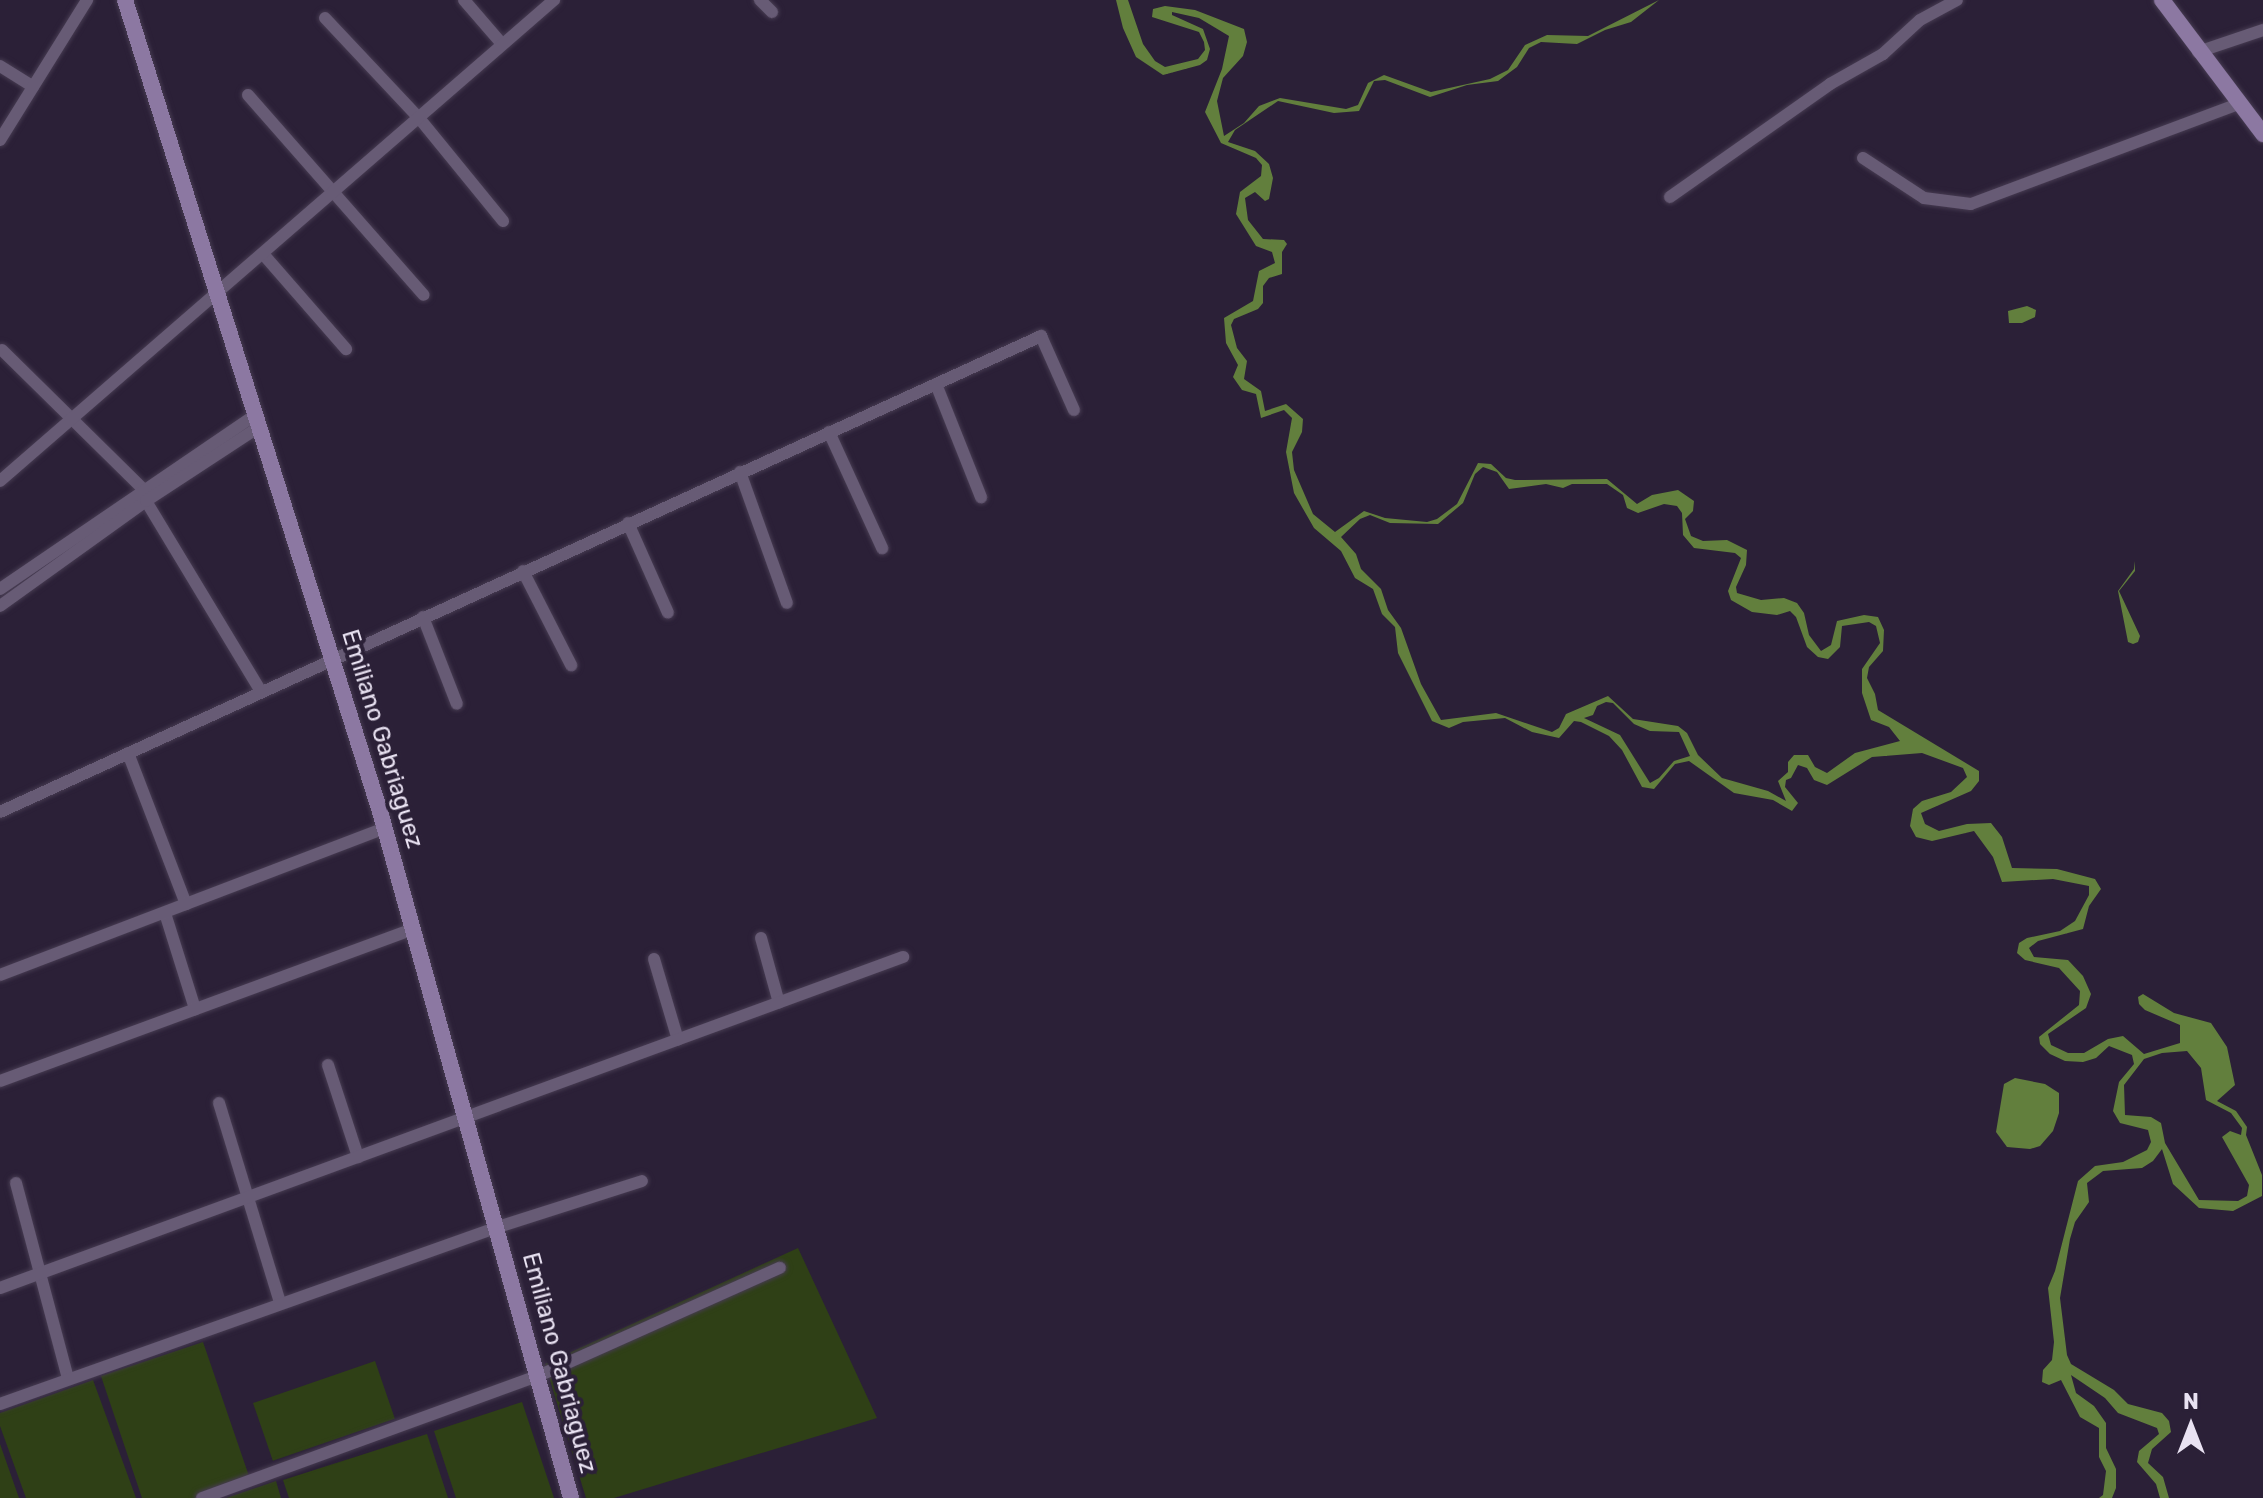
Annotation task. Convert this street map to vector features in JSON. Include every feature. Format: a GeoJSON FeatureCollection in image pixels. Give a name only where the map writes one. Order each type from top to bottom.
{"type":"FeatureCollection","features":[{"type":"Feature","properties":{"kind":"main road","name":"Emiliano Gabriaguez"},"geometry":{"type":"LineString","coordinates":[[125,0],[385,828],[571,1498]]}},
{"type":"Feature","properties":{"kind":"main road"},"geometry":{"type":"LineString","coordinates":[[2162,0],[2198,52],[2263,134]]}},
{"type":"Feature","properties":{"kind":"street"},"geometry":{"type":"LineString","coordinates":[[0,140],[87,0]]}},
{"type":"Feature","properties":{"kind":"street"},"geometry":{"type":"LineString","coordinates":[[464,0],[502,44]]}},
{"type":"Feature","properties":{"kind":"street"},"geometry":{"type":"LineString","coordinates":[[0,481],[217,296],[554,0]]}},
{"type":"Feature","properties":{"kind":"street"},"geometry":{"type":"LineString","coordinates":[[760,0],[772,12]]}},
{"type":"Feature","properties":{"kind":"street"},"geometry":{"type":"LineString","coordinates":[[1670,197],[1830,84],[1883,54],[1920,20],[1957,0]]}},
{"type":"Feature","properties":{"kind":"street"},"geometry":{"type":"LineString","coordinates":[[325,18],[419,118],[503,221]]}},
{"type":"Feature","properties":{"kind":"street"},"geometry":{"type":"LineString","coordinates":[[2198,52],[2263,30]]}},
{"type":"Feature","properties":{"kind":"street"},"geometry":{"type":"LineString","coordinates":[[0,66],[33,87]]}},
{"type":"Feature","properties":{"kind":"street"},"geometry":{"type":"LineString","coordinates":[[248,95],[424,295]]}},
{"type":"Feature","properties":{"kind":"street"},"geometry":{"type":"LineString","coordinates":[[1863,158],[1924,198],[1949,204],[1971,204],[2238,104]]}},
{"type":"Feature","properties":{"kind":"street"},"geometry":{"type":"LineString","coordinates":[[264,255],[346,349]]}},
{"type":"Feature","properties":{"kind":"street"},"geometry":{"type":"LineString","coordinates":[[0,812],[1041,336],[1074,410]]}},
{"type":"Feature","properties":{"kind":"street"},"geometry":{"type":"LineString","coordinates":[[2,350],[147,496],[261,692]]}},
{"type":"Feature","properties":{"kind":"street"},"geometry":{"type":"LineString","coordinates":[[936,384],[981,497]]}},
{"type":"Feature","properties":{"kind":"street"},"geometry":{"type":"LineString","coordinates":[[0,589],[147,496],[257,421]]}},
{"type":"Feature","properties":{"kind":"street"},"geometry":{"type":"LineString","coordinates":[[829,432],[882,548]]}},
{"type":"Feature","properties":{"kind":"street"},"geometry":{"type":"LineString","coordinates":[[740,472],[787,603]]}},
{"type":"Feature","properties":{"kind":"street"},"geometry":{"type":"LineString","coordinates":[[0,606],[147,496]]}},
{"type":"Feature","properties":{"kind":"street"},"geometry":{"type":"LineString","coordinates":[[628,523],[668,613]]}},
{"type":"Feature","properties":{"kind":"street"},"geometry":{"type":"LineString","coordinates":[[523,571],[571,665]]}},
{"type":"Feature","properties":{"kind":"street"},"geometry":{"type":"LineString","coordinates":[[423,617],[457,704]]}},
{"type":"Feature","properties":{"kind":"street"},"geometry":{"type":"LineString","coordinates":[[128,753],[186,904]]}},
{"type":"Feature","properties":{"kind":"street"},"geometry":{"type":"LineString","coordinates":[[0,975],[385,828]]}},
{"type":"Feature","properties":{"kind":"street"},"geometry":{"type":"LineString","coordinates":[[165,913],[195,1009]]}},
{"type":"Feature","properties":{"kind":"street"},"geometry":{"type":"LineString","coordinates":[[0,1081],[413,929]]}},
{"type":"Feature","properties":{"kind":"street"},"geometry":{"type":"LineString","coordinates":[[761,938],[779,1003]]}},
{"type":"Feature","properties":{"kind":"street"},"geometry":{"type":"LineString","coordinates":[[0,1288],[903,957]]}},
{"type":"Feature","properties":{"kind":"street"},"geometry":{"type":"LineString","coordinates":[[654,959],[678,1040]]}},
{"type":"Feature","properties":{"kind":"street"},"geometry":{"type":"LineString","coordinates":[[328,1065],[358,1157]]}},
{"type":"Feature","properties":{"kind":"street"},"geometry":{"type":"LineString","coordinates":[[219,1103],[280,1303]]}},
{"type":"Feature","properties":{"kind":"street"},"geometry":{"type":"LineString","coordinates":[[0,1404],[498,1227],[642,1181]]}},
{"type":"Feature","properties":{"kind":"street"},"geometry":{"type":"LineString","coordinates":[[16,1183],[68,1378]]}},
{"type":"Feature","properties":{"kind":"street"},"geometry":{"type":"LineString","coordinates":[[202,1498],[538,1376],[780,1268]]}},
{"type":"Feature","properties":{"kind":"shaded area"},"geometry":{"type":"Polygon","coordinates":[[[1116,0],[1128,0],[1143,44],[1155,61],[1165,67],[1198,59],[1205,50],[1204,42],[1199,32],[1152,17],[1153,9],[1165,6],[1195,10],[1244,29],[1247,42],[1243,56],[1223,78],[1217,101],[1224,136],[1244,123],[1259,106],[1280,98],[1346,109],[1358,105],[1368,83],[1384,75],[1431,92],[1490,79],[1508,70],[1525,45],[1547,35],[1588,36],[1659,0],[1631,22],[1605,30],[1577,44],[1541,42],[1529,48],[1517,67],[1498,81],[1467,85],[1430,97],[1385,80],[1374,81],[1359,111],[1334,113],[1278,101],[1235,130],[1228,142],[1255,151],[1269,164],[1273,178],[1269,199],[1265,201],[1255,192],[1245,198],[1248,220],[1263,239],[1284,240],[1287,244],[1282,252],[1282,274],[1269,278],[1263,286],[1263,303],[1258,309],[1234,319],[1231,325],[1237,348],[1247,361],[1244,379],[1261,391],[1265,411],[1286,404],[1303,419],[1302,432],[1292,452],[1294,470],[1313,514],[1335,532],[1364,511],[1385,518],[1427,522],[1437,519],[1457,504],[1478,463],[1491,464],[1506,478],[1515,480],[1607,479],[1637,504],[1652,495],[1678,490],[1694,501],[1693,511],[1685,519],[1691,536],[1703,541],[1727,540],[1747,550],[1746,565],[1736,587],[1737,593],[1761,600],[1784,598],[1797,603],[1804,613],[1809,635],[1821,651],[1831,645],[1837,621],[1864,615],[1878,617],[1884,630],[1883,651],[1869,667],[1867,678],[1878,710],[1979,771],[1979,781],[1971,791],[1921,813],[1925,824],[1939,831],[1967,824],[1991,823],[2002,837],[2012,868],[2057,869],[2095,879],[2101,889],[2089,906],[2083,929],[2038,941],[2029,948],[2034,957],[2068,960],[2083,976],[2091,994],[2086,1008],[2048,1034],[2051,1045],[2068,1053],[2084,1053],[2108,1039],[2123,1036],[2144,1054],[2180,1043],[2180,1025],[2145,1010],[2139,1004],[2138,997],[2143,994],[2174,1013],[2211,1023],[2227,1047],[2235,1085],[2217,1101],[2236,1111],[2247,1127],[2246,1135],[2262,1175],[2262,1196],[2233,1211],[2199,1208],[2173,1184],[2162,1149],[2153,1161],[2142,1168],[2103,1171],[2087,1183],[2089,1202],[2075,1222],[2070,1239],[2060,1298],[2067,1355],[2071,1364],[2114,1390],[2128,1404],[2162,1413],[2169,1421],[2171,1432],[2152,1449],[2148,1463],[2163,1477],[2169,1498],[2160,1498],[2156,1484],[2137,1462],[2139,1451],[2159,1434],[2157,1428],[2118,1413],[2105,1398],[2071,1375],[2076,1393],[2094,1406],[2106,1423],[2106,1448],[2116,1469],[2116,1488],[2112,1498],[2099,1498],[2103,1495],[2106,1471],[2099,1457],[2099,1428],[2080,1417],[2061,1380],[2049,1385],[2042,1382],[2043,1370],[2052,1360],[2054,1342],[2048,1288],[2078,1181],[2095,1166],[2123,1162],[2147,1150],[2151,1142],[2148,1130],[2120,1123],[2113,1111],[2119,1082],[2134,1064],[2132,1055],[2109,1046],[2096,1058],[2083,1062],[2065,1061],[2050,1054],[2040,1044],[2039,1037],[2079,1005],[2080,991],[2059,968],[2025,960],[2017,953],[2019,943],[2027,938],[2060,931],[2075,921],[2089,895],[2089,886],[2053,879],[2002,882],[1993,857],[1974,831],[1932,841],[1916,837],[1910,826],[1913,809],[1922,801],[1951,792],[1967,777],[1963,768],[1922,753],[1872,757],[1827,785],[1814,780],[1807,768],[1798,765],[1791,778],[1786,780],[1785,787],[1798,803],[1792,811],[1773,800],[1734,793],[1689,761],[1675,764],[1654,789],[1642,787],[1622,750],[1609,736],[1581,722],[1574,721],[1559,738],[1532,732],[1505,718],[1463,722],[1449,728],[1432,721],[1398,653],[1395,627],[1382,614],[1373,589],[1355,578],[1341,551],[1314,528],[1294,493],[1286,452],[1292,418],[1284,410],[1261,418],[1256,394],[1242,390],[1233,377],[1238,365],[1226,343],[1224,318],[1253,301],[1259,271],[1275,263],[1272,252],[1256,246],[1236,214],[1240,192],[1261,176],[1262,165],[1256,158],[1221,143],[1205,112],[1222,69],[1229,36],[1199,18],[1172,12],[1172,15],[1203,29],[1210,49],[1207,60],[1200,65],[1163,75],[1136,57],[1123,28],[1116,0]],[[1483,467],[1475,474],[1463,503],[1438,524],[1390,523],[1370,515],[1360,519],[1341,537],[1356,554],[1361,569],[1381,589],[1388,610],[1401,628],[1421,684],[1441,720],[1496,713],[1552,732],[1559,728],[1566,714],[1608,696],[1633,719],[1678,726],[1687,733],[1698,755],[1722,778],[1768,791],[1786,801],[1778,781],[1788,772],[1788,762],[1794,755],[1808,755],[1815,767],[1827,773],[1855,753],[1900,741],[1889,727],[1871,720],[1862,693],[1862,669],[1880,643],[1876,626],[1869,622],[1842,626],[1840,647],[1828,659],[1818,657],[1807,647],[1796,617],[1790,611],[1777,615],[1752,612],[1731,600],[1728,591],[1741,558],[1735,553],[1694,548],[1683,535],[1682,513],[1677,506],[1664,504],[1638,513],[1627,508],[1623,495],[1607,484],[1572,484],[1563,488],[1546,484],[1509,489],[1497,472],[1483,467]],[[1613,703],[1597,706],[1593,715],[1584,718],[1620,735],[1650,783],[1674,761],[1690,756],[1679,732],[1650,731],[1634,724],[1613,703]],[[2187,1051],[2162,1053],[2144,1059],[2124,1085],[2125,1115],[2151,1117],[2161,1123],[2165,1143],[2199,1200],[2238,1201],[2247,1196],[2249,1185],[2222,1137],[2230,1131],[2241,1135],[2242,1128],[2231,1113],[2206,1100],[2201,1068],[2187,1051]]]}},
{"type":"Feature","properties":{"kind":"shaded area"},"geometry":{"type":"Polygon","coordinates":[[[2027,306],[2036,310],[2035,317],[2022,323],[2009,323],[2008,311],[2027,306]]]}},
{"type":"Feature","properties":{"kind":"shaded area"},"geometry":{"type":"Polygon","coordinates":[[[2135,561],[2135,571],[2119,591],[2140,636],[2138,642],[2133,644],[2128,642],[2118,591],[2134,569],[2135,561]]]}},
{"type":"Feature","properties":{"kind":"shaded area"},"geometry":{"type":"Polygon","coordinates":[[[2015,1078],[2045,1084],[2059,1093],[2059,1113],[2053,1131],[2040,1146],[2030,1149],[2007,1147],[1996,1132],[2004,1084],[2015,1078]]]}},
{"type":"Feature","properties":{"kind":"shaded area"},"geometry":{"type":"Polygon","coordinates":[[[798,1248],[877,1418],[614,1498],[586,1498],[545,1364],[798,1248]]]}},
{"type":"Feature","properties":{"kind":"shaded area"},"geometry":{"type":"Polygon","coordinates":[[[203,1342],[251,1482],[205,1498],[142,1498],[101,1376],[203,1342]]]}},
{"type":"Feature","properties":{"kind":"shaded area"},"geometry":{"type":"Polygon","coordinates":[[[375,1361],[395,1419],[273,1461],[253,1403],[375,1361]]]}},
{"type":"Feature","properties":{"kind":"shaded area"},"geometry":{"type":"Polygon","coordinates":[[[93,1380],[136,1498],[26,1498],[0,1426],[0,1413],[93,1380]]]}},
{"type":"Feature","properties":{"kind":"shaded area"},"geometry":{"type":"Polygon","coordinates":[[[522,1402],[554,1498],[456,1498],[434,1431],[522,1402]]]}},
{"type":"Feature","properties":{"kind":"shaded area"},"geometry":{"type":"Polygon","coordinates":[[[427,1434],[448,1498],[289,1498],[283,1480],[427,1434]]]}},
{"type":"Feature","properties":{"kind":"shaded area"},"geometry":{"type":"Polygon","coordinates":[[[0,1444],[19,1498],[0,1498],[0,1444]]]}},
{"type":"Feature","properties":{"kind":"shaded area"},"geometry":{"type":"Polygon","coordinates":[[[276,1481],[281,1498],[226,1498],[276,1481]]]}}]}
